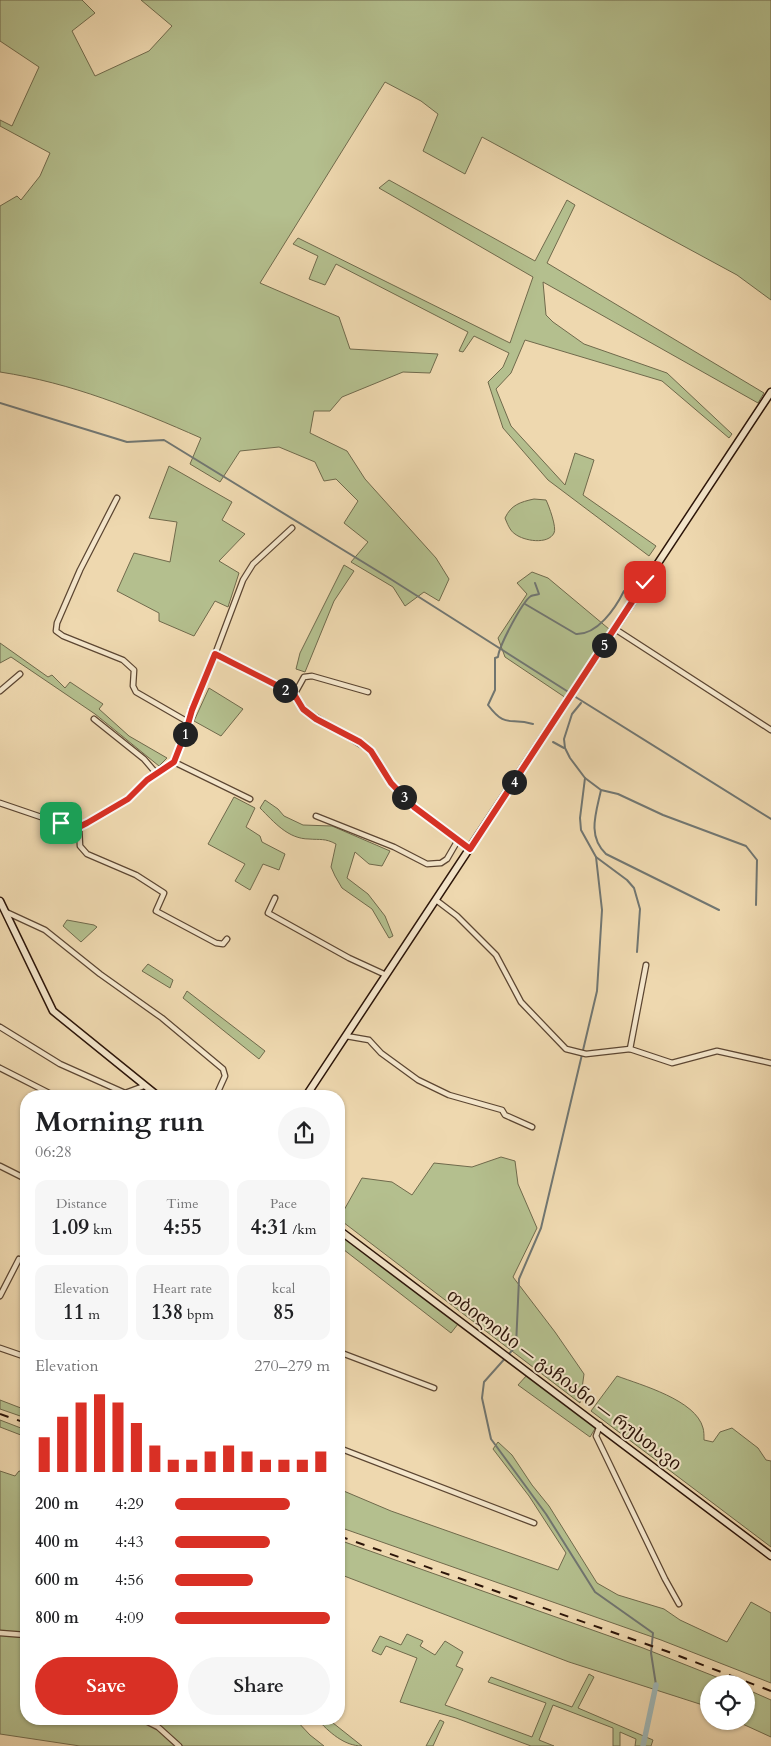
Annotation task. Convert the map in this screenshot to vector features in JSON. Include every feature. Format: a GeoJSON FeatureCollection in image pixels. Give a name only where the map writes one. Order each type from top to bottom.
{"type":"FeatureCollection","features":[{"type":"Feature","properties":{"kind":"street"},"geometry":{"type":"LineString","coordinates":[[310,1090],[771,392]]}},
{"type":"Feature","properties":{"kind":"street"},"geometry":{"type":"LineString","coordinates":[[117,498],[80,570],[56,628],[63,636],[123,660],[134,670],[133,686],[136,692],[188,722]]}},
{"type":"Feature","properties":{"kind":"street"},"geometry":{"type":"LineString","coordinates":[[0,803],[79,827],[128,799],[156,773],[174,762],[238,589],[247,572],[292,528]]}},
{"type":"Feature","properties":{"kind":"street"},"geometry":{"type":"LineString","coordinates":[[615,629],[771,730]]}},
{"type":"Feature","properties":{"kind":"street"},"geometry":{"type":"LineString","coordinates":[[215,654],[294,694],[297,702],[310,714],[360,742],[371,751],[391,783],[414,807],[470,849]]}},
{"type":"Feature","properties":{"kind":"street"},"geometry":{"type":"LineString","coordinates":[[0,691],[20,674]]}},
{"type":"Feature","properties":{"kind":"street"},"geometry":{"type":"LineString","coordinates":[[294,694],[304,677],[312,676],[368,692]]}},
{"type":"Feature","properties":{"kind":"street"},"geometry":{"type":"LineString","coordinates":[[94,719],[140,755],[156,773]]}},
{"type":"Feature","properties":{"kind":"street"},"geometry":{"type":"LineString","coordinates":[[174,762],[250,799]]}},
{"type":"Feature","properties":{"kind":"street"},"geometry":{"type":"LineString","coordinates":[[316,816],[394,847],[428,864],[440,863],[447,859],[458,840]]}},
{"type":"Feature","properties":{"kind":"street"},"geometry":{"type":"LineString","coordinates":[[79,827],[80,846],[88,854],[136,875],[164,893],[156,911],[218,944],[223,944],[227,939]]}},
{"type":"Feature","properties":{"kind":"street"},"geometry":{"type":"LineString","coordinates":[[275,898],[268,913],[349,958],[386,975]]}},
{"type":"Feature","properties":{"kind":"street"},"geometry":{"type":"LineString","coordinates":[[0,900],[3,911],[53,1011],[150,1090]]}},
{"type":"Feature","properties":{"kind":"street"},"geometry":{"type":"LineString","coordinates":[[436,900],[457,916],[496,955],[521,1002],[566,1049],[586,1054],[630,1049],[672,1063],[717,1051],[771,1063]]}},
{"type":"Feature","properties":{"kind":"street"},"geometry":{"type":"LineString","coordinates":[[3,911],[45,930],[100,974],[162,1018],[222,1069],[225,1076],[219,1090]]}},
{"type":"Feature","properties":{"kind":"street"},"geometry":{"type":"LineString","coordinates":[[630,1049],[646,965]]}},
{"type":"Feature","properties":{"kind":"street"},"geometry":{"type":"LineString","coordinates":[[0,1027],[60,1064],[118,1090]]}},
{"type":"Feature","properties":{"kind":"street"},"geometry":{"type":"LineString","coordinates":[[346,1036],[369,1040],[381,1053],[418,1080],[449,1095],[502,1110],[505,1115],[532,1128]]}},
{"type":"Feature","properties":{"kind":"street"},"geometry":{"type":"LineString","coordinates":[[0,1068],[43,1090]]}},
{"type":"Feature","properties":{"kind":"street"},"geometry":{"type":"LineString","coordinates":[[133,1090],[144,1086]]}},
{"type":"Feature","properties":{"kind":"street"},"geometry":{"type":"LineString","coordinates":[[0,1166],[20,1176]]}},
{"type":"Feature","properties":{"kind":"street","name":"თბილისი — გაჩიანი — რუსთავი"},"geometry":{"type":"LineString","coordinates":[[345,1234],[600,1425],[771,1556]]}},
{"type":"Feature","properties":{"kind":"street"},"geometry":{"type":"LineString","coordinates":[[0,1296],[18,1259]]}},
{"type":"Feature","properties":{"kind":"street"},"geometry":{"type":"LineString","coordinates":[[0,1348],[20,1355]]}},
{"type":"Feature","properties":{"kind":"street"},"geometry":{"type":"LineString","coordinates":[[345,1354],[434,1388]]}},
{"type":"Feature","properties":{"kind":"street"},"geometry":{"type":"LineString","coordinates":[[600,1425],[596,1436],[665,1580],[679,1604]]}},
{"type":"Feature","properties":{"kind":"street"},"geometry":{"type":"LineString","coordinates":[[345,1450],[534,1523]]}},
{"type":"Feature","properties":{"kind":"street"},"geometry":{"type":"LineString","coordinates":[[0,1633],[20,1635]]}},
{"type":"Feature","properties":{"kind":"street"},"geometry":{"type":"LineString","coordinates":[[154,1725],[179,1746]]}},
{"type":"Feature","properties":{"kind":"green space"},"geometry":{"type":"Polygon","coordinates":[[[0,0],[82,0],[95,13],[72,31],[95,76],[149,51],[172,26],[141,0],[771,0],[771,300],[737,275],[482,137],[465,174],[423,151],[438,114],[421,101],[385,82],[260,283],[339,317],[350,349],[438,354],[430,373],[403,372],[342,397],[330,411],[314,411],[310,433],[347,451],[365,479],[436,558],[449,579],[439,601],[424,592],[405,606],[393,587],[351,562],[368,542],[344,523],[358,501],[336,479],[324,481],[315,462],[279,447],[240,451],[220,482],[190,464],[201,438],[103,398],[52,383],[0,372],[0,206],[17,196],[21,200],[40,176],[50,153],[0,126],[0,120],[12,126],[39,67],[0,41],[0,0]]]}},
{"type":"Feature","properties":{"kind":"green space"},"geometry":{"type":"Polygon","coordinates":[[[389,180],[535,261],[567,200],[575,205],[547,263],[764,393],[758,403],[543,282],[546,315],[553,322],[584,344],[667,373],[732,434],[729,438],[662,381],[525,340],[511,373],[496,389],[511,426],[565,485],[575,453],[594,460],[583,495],[656,546],[649,556],[548,480],[503,428],[488,382],[503,367],[509,353],[474,336],[463,352],[459,351],[468,332],[336,264],[325,285],[309,279],[318,256],[293,244],[298,238],[510,343],[533,277],[379,188],[389,180]]]}},
{"type":"Feature","properties":{"kind":"green space"},"geometry":{"type":"Polygon","coordinates":[[[169,466],[232,502],[222,520],[245,534],[219,561],[239,573],[228,607],[215,601],[194,636],[159,621],[159,613],[117,591],[134,553],[170,562],[177,522],[149,518],[169,466]]]}},
{"type":"Feature","properties":{"kind":"green space"},"geometry":{"type":"Polygon","coordinates":[[[534,499],[546,500],[552,517],[555,530],[551,537],[547,539],[536,541],[515,534],[505,518],[516,505],[534,499]]]}},
{"type":"Feature","properties":{"kind":"green space"},"geometry":{"type":"Polygon","coordinates":[[[344,565],[354,571],[334,601],[305,672],[296,669],[300,653],[344,565]]]}},
{"type":"Feature","properties":{"kind":"green space"},"geometry":{"type":"Polygon","coordinates":[[[532,572],[548,578],[609,629],[566,698],[505,657],[498,638],[527,594],[517,583],[532,572]]]}},
{"type":"Feature","properties":{"kind":"green space"},"geometry":{"type":"Polygon","coordinates":[[[0,643],[48,677],[52,675],[65,688],[70,682],[103,704],[99,709],[129,736],[167,758],[159,766],[95,714],[11,657],[0,663],[0,643]]]}},
{"type":"Feature","properties":{"kind":"green space"},"geometry":{"type":"Polygon","coordinates":[[[209,688],[243,709],[221,736],[194,721],[209,688]]]}},
{"type":"Feature","properties":{"kind":"green space"},"geometry":{"type":"Polygon","coordinates":[[[234,797],[255,808],[246,827],[260,836],[262,842],[285,854],[279,870],[263,864],[250,890],[235,881],[245,864],[208,844],[234,797]]]}},
{"type":"Feature","properties":{"kind":"green space"},"geometry":{"type":"Polygon","coordinates":[[[265,800],[284,816],[303,825],[332,826],[390,851],[382,866],[369,864],[355,852],[347,878],[368,894],[385,916],[393,936],[389,938],[372,909],[342,888],[331,867],[336,844],[326,840],[301,838],[288,833],[260,808],[265,800]]]}},
{"type":"Feature","properties":{"kind":"green space"},"geometry":{"type":"Polygon","coordinates":[[[67,920],[97,927],[81,942],[63,926],[67,920]]]}},
{"type":"Feature","properties":{"kind":"green space"},"geometry":{"type":"Polygon","coordinates":[[[148,964],[173,980],[170,988],[142,971],[148,964]]]}},
{"type":"Feature","properties":{"kind":"green space"},"geometry":{"type":"Polygon","coordinates":[[[187,991],[265,1051],[259,1059],[183,998],[187,991]]]}},
{"type":"Feature","properties":{"kind":"green space"},"geometry":{"type":"Polygon","coordinates":[[[501,1157],[515,1161],[518,1184],[537,1228],[513,1277],[584,1374],[580,1403],[345,1224],[345,1208],[362,1178],[392,1182],[412,1195],[434,1163],[472,1167],[501,1157]]]}},
{"type":"Feature","properties":{"kind":"green space"},"geometry":{"type":"Polygon","coordinates":[[[345,1239],[458,1324],[451,1333],[345,1251],[345,1239]]]}},
{"type":"Feature","properties":{"kind":"green space"},"geometry":{"type":"Polygon","coordinates":[[[527,1375],[596,1427],[590,1437],[518,1385],[527,1375]]]}},
{"type":"Feature","properties":{"kind":"green space"},"geometry":{"type":"Polygon","coordinates":[[[617,1376],[653,1389],[690,1409],[698,1418],[703,1428],[704,1440],[713,1442],[720,1432],[732,1428],[758,1448],[766,1460],[771,1461],[771,1547],[591,1411],[617,1376]]]}},
{"type":"Feature","properties":{"kind":"green space"},"geometry":{"type":"Polygon","coordinates":[[[0,1400],[20,1408],[20,1416],[0,1409],[0,1400]]]}},
{"type":"Feature","properties":{"kind":"green space"},"geometry":{"type":"Polygon","coordinates":[[[0,1420],[20,1428],[20,1435],[0,1427],[0,1420]]]}},
{"type":"Feature","properties":{"kind":"green space"},"geometry":{"type":"Polygon","coordinates":[[[498,1442],[512,1455],[549,1506],[597,1583],[618,1595],[664,1609],[680,1620],[727,1642],[751,1602],[771,1613],[771,1683],[755,1677],[755,1675],[751,1675],[661,1640],[345,1529],[345,1492],[391,1511],[558,1570],[566,1553],[529,1496],[493,1449],[498,1442]]]}},
{"type":"Feature","properties":{"kind":"green space"},"geometry":{"type":"Polygon","coordinates":[[[0,1471],[15,1476],[19,1471],[20,1633],[0,1631],[0,1471]]]}},
{"type":"Feature","properties":{"kind":"green space"},"geometry":{"type":"Polygon","coordinates":[[[345,1542],[643,1648],[711,1675],[700,1675],[700,1704],[569,1662],[345,1576],[345,1542]]]}},
{"type":"Feature","properties":{"kind":"green space"},"geometry":{"type":"Polygon","coordinates":[[[407,1634],[423,1641],[420,1646],[435,1655],[445,1641],[463,1652],[456,1666],[463,1669],[445,1705],[532,1737],[546,1703],[488,1682],[491,1677],[572,1707],[589,1674],[594,1677],[578,1708],[653,1740],[651,1746],[635,1746],[636,1739],[620,1732],[620,1746],[613,1746],[613,1728],[553,1705],[539,1740],[554,1746],[531,1746],[456,1718],[400,1702],[417,1658],[386,1646],[381,1655],[372,1651],[380,1636],[401,1645],[407,1634]]]}},
{"type":"Feature","properties":{"kind":"green space"},"geometry":{"type":"Polygon","coordinates":[[[0,1635],[20,1637],[20,1725],[149,1725],[158,1730],[175,1746],[80,1746],[0,1734],[0,1635]]]}},
{"type":"Feature","properties":{"kind":"green space"},"geometry":{"type":"Polygon","coordinates":[[[755,1693],[771,1700],[771,1737],[755,1730],[755,1693]]]}},
{"type":"Feature","properties":{"kind":"green space"},"geometry":{"type":"Polygon","coordinates":[[[440,1720],[444,1722],[433,1746],[426,1746],[440,1720]]]}},
{"type":"Feature","properties":{"kind":"green space"},"geometry":{"type":"Polygon","coordinates":[[[158,1725],[301,1725],[324,1746],[183,1746],[158,1725]]]}},
{"type":"Feature","properties":{"kind":"green space"},"geometry":{"type":"Polygon","coordinates":[[[323,1725],[336,1725],[362,1746],[349,1744],[323,1725]]]}},
{"type":"Feature","properties":{"kind":"waterway"},"geometry":{"type":"LineString","coordinates":[[0,403],[127,442],[164,440],[389,578],[570,693]]}},
{"type":"Feature","properties":{"kind":"waterway"},"geometry":{"type":"LineString","coordinates":[[533,724],[504,720],[488,705],[495,690],[495,658],[498,657],[507,634],[522,607],[531,596],[539,594],[535,583]]}},
{"type":"Feature","properties":{"kind":"waterway"},"geometry":{"type":"LineString","coordinates":[[525,604],[576,634],[584,633],[598,626],[604,620],[624,591]]}},
{"type":"Feature","properties":{"kind":"waterway"},"geometry":{"type":"LineString","coordinates":[[574,696],[771,819]]}},
{"type":"Feature","properties":{"kind":"waterway"},"geometry":{"type":"LineString","coordinates":[[581,703],[572,714],[564,739],[565,748],[570,758],[585,778],[601,790],[618,794],[663,815],[746,846],[757,860],[756,905]]}},
{"type":"Feature","properties":{"kind":"waterway"},"geometry":{"type":"LineString","coordinates":[[553,742],[564,748]]}},
{"type":"Feature","properties":{"kind":"waterway"},"geometry":{"type":"LineString","coordinates":[[585,778],[580,818],[581,830],[596,857],[627,880],[634,888],[640,909],[637,952]]}},
{"type":"Feature","properties":{"kind":"waterway"},"geometry":{"type":"LineString","coordinates":[[601,790],[594,824],[596,840],[606,854],[719,910]]}},
{"type":"Feature","properties":{"kind":"waterway"},"geometry":{"type":"LineString","coordinates":[[596,857],[602,910],[597,991],[541,1228],[519,1279],[516,1346],[484,1382],[482,1398],[491,1439],[546,1514],[595,1592],[653,1633],[651,1653],[656,1685]]}},
{"type":"Feature","properties":{"kind":"waterway"},"geometry":{"type":"LineString","coordinates":[[643,1746],[656,1685]]}},
{"type":"Feature","properties":{"kind":"railway"},"geometry":{"type":"LineString","coordinates":[[0,1414],[20,1421]]}},
{"type":"Feature","properties":{"kind":"railway"},"geometry":{"type":"LineString","coordinates":[[345,1538],[666,1651],[771,1691]]}},
{"type":"Feature","properties":{"kind":"route"},"geometry":{"type":"LineString","coordinates":[[61,823],[79,827],[95,819],[106,810],[128,799],[147,780],[174,762],[192,710],[215,654],[294,694],[297,702],[303,709],[316,719],[360,742],[371,751],[391,783],[414,807],[470,849],[645,582]]}}]}
